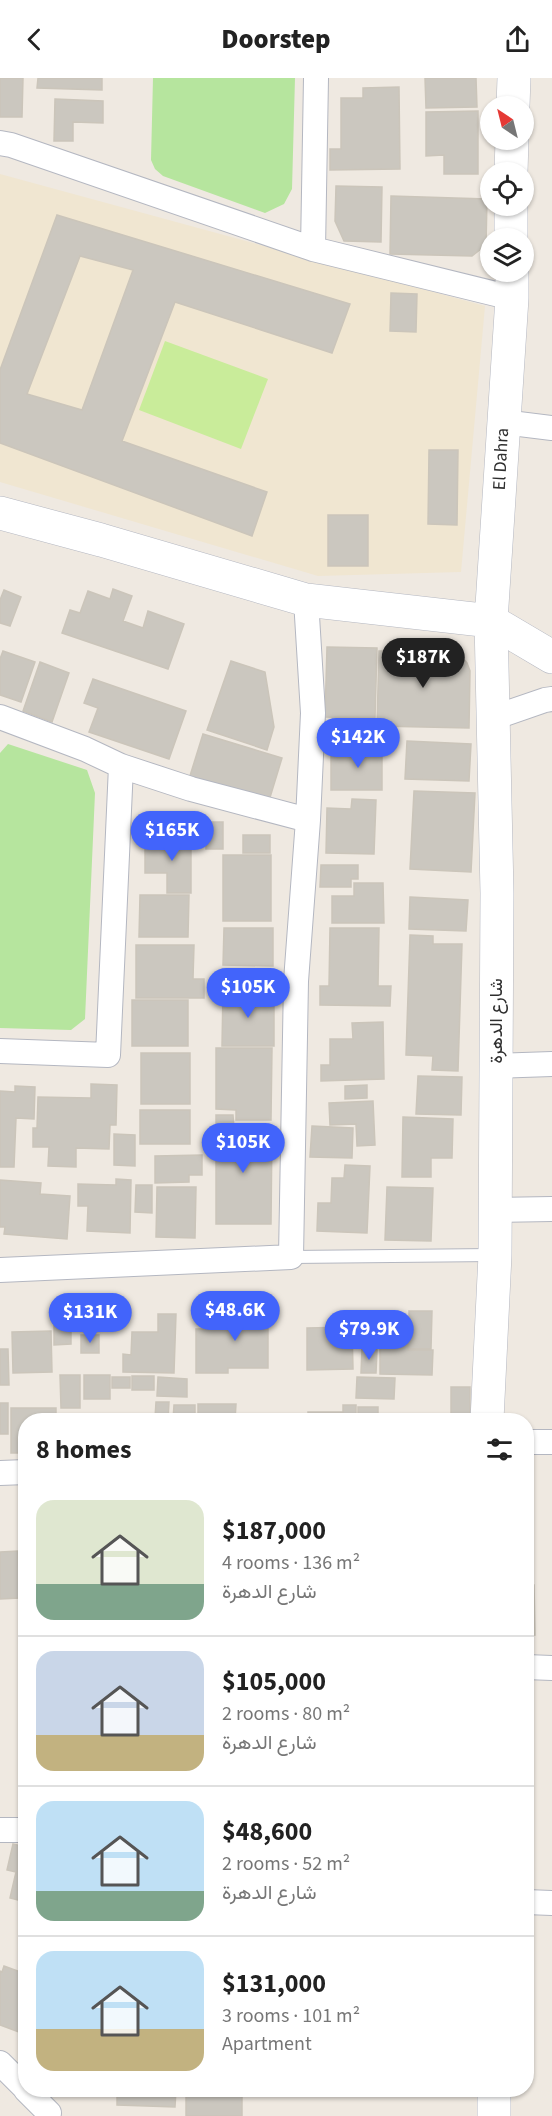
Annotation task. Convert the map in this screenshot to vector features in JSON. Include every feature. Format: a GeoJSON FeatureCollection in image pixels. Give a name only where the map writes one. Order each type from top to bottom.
{"type":"FeatureCollection","features":[{"type":"Feature","properties":{"kind":"street"},"geometry":{"type":"LineString","coordinates":[[313,249],[316,78]]}},
{"type":"Feature","properties":{"kind":"street"},"geometry":{"type":"LineString","coordinates":[[513,96],[514,78]]}},
{"type":"Feature","properties":{"kind":"street"},"geometry":{"type":"LineString","coordinates":[[0,143],[313,249],[512,285]]}},
{"type":"Feature","properties":{"kind":"street","name":"El Dahra"},"geometry":{"type":"LineString","coordinates":[[491,621],[512,285]]}},
{"type":"Feature","properties":{"kind":"street"},"geometry":{"type":"LineString","coordinates":[[503,422],[552,428]]}},
{"type":"Feature","properties":{"kind":"street"},"geometry":{"type":"LineString","coordinates":[[0,513],[306,600],[491,621],[552,657]]}},
{"type":"Feature","properties":{"kind":"street"},"geometry":{"type":"LineString","coordinates":[[0,1270],[291,1257],[296,981],[313,713],[306,600]]}},
{"type":"Feature","properties":{"kind":"street","name":"شارع الدهرة"},"geometry":{"type":"LineString","coordinates":[[487,1413],[495,1255],[497,893],[491,621]]}},
{"type":"Feature","properties":{"kind":"street"},"geometry":{"type":"LineString","coordinates":[[493,718],[552,699]]}},
{"type":"Feature","properties":{"kind":"street"},"geometry":{"type":"LineString","coordinates":[[1,720],[85,749],[121,766],[191,789],[308,820]]}},
{"type":"Feature","properties":{"kind":"street"},"geometry":{"type":"LineString","coordinates":[[0,1051],[108,1055],[121,766]]}},
{"type":"Feature","properties":{"kind":"street"},"geometry":{"type":"LineString","coordinates":[[496,1066],[552,1064]]}},
{"type":"Feature","properties":{"kind":"street"},"geometry":{"type":"LineString","coordinates":[[495,1210],[552,1209]]}},
{"type":"Feature","properties":{"kind":"street"},"geometry":{"type":"LineString","coordinates":[[534,1442],[552,1442]]}},
{"type":"Feature","properties":{"kind":"street"},"geometry":{"type":"LineString","coordinates":[[0,1473],[18,1472]]}},
{"type":"Feature","properties":{"kind":"street"},"geometry":{"type":"LineString","coordinates":[[534,1667],[552,1668]]}},
{"type":"Feature","properties":{"kind":"street"},"geometry":{"type":"LineString","coordinates":[[0,1830],[18,1830]]}},
{"type":"Feature","properties":{"kind":"street"},"geometry":{"type":"LineString","coordinates":[[534,1902],[552,1903]]}},
{"type":"Feature","properties":{"kind":"street"},"geometry":{"type":"LineString","coordinates":[[0,2063],[18,2081]]}},
{"type":"Feature","properties":{"kind":"street"},"geometry":{"type":"LineString","coordinates":[[33,2097],[49,2115]]}},
{"type":"Feature","properties":{"kind":"street"},"geometry":{"type":"LineString","coordinates":[[49,2115],[53,2097]]}},
{"type":"Feature","properties":{"kind":"street"},"geometry":{"type":"LineString","coordinates":[[494,2097],[494,2116]]}},
{"type":"Feature","properties":{"kind":"lane"},"geometry":{"type":"LineString","coordinates":[[291,1257],[495,1255]]}},
{"type":"Feature","properties":{"kind":"shaded area"},"geometry":{"type":"Polygon","coordinates":[[[0,174],[485,306],[461,572],[318,576],[0,482],[0,174]]]}},
{"type":"Feature","properties":{"kind":"green space"},"geometry":{"type":"Polygon","coordinates":[[[153,78],[295,78],[292,189],[284,204],[265,213],[163,176],[155,169],[151,160],[153,78]]]}},
{"type":"Feature","properties":{"kind":"green space"},"geometry":{"type":"Polygon","coordinates":[[[165,341],[268,379],[241,449],[139,410],[165,341]]]}},
{"type":"Feature","properties":{"kind":"green space"},"geometry":{"type":"Polygon","coordinates":[[[8,744],[87,770],[95,793],[85,1019],[71,1030],[0,1028],[0,753],[8,744]]]}},
{"type":"Feature","properties":{"kind":"building"},"geometry":{"type":"Polygon","coordinates":[[[0,78],[23,78],[22,117],[0,117],[0,78]]]}},
{"type":"Feature","properties":{"kind":"building"},"geometry":{"type":"Polygon","coordinates":[[[38,78],[102,78],[102,90],[37,88],[38,78]]]}},
{"type":"Feature","properties":{"kind":"building"},"geometry":{"type":"Polygon","coordinates":[[[425,78],[476,78],[477,107],[426,108],[425,78]]]}},
{"type":"Feature","properties":{"kind":"building"},"geometry":{"type":"Polygon","coordinates":[[[399,87],[400,169],[330,170],[330,149],[341,149],[341,98],[363,98],[363,88],[399,87]]]}},
{"type":"Feature","properties":{"kind":"building"},"geometry":{"type":"Polygon","coordinates":[[[55,99],[103,101],[103,123],[73,122],[73,141],[54,141],[55,99]]]}},
{"type":"Feature","properties":{"kind":"building"},"geometry":{"type":"Polygon","coordinates":[[[478,111],[478,174],[444,174],[444,155],[426,156],[426,112],[478,111]]]}},
{"type":"Feature","properties":{"kind":"building"},"geometry":{"type":"Polygon","coordinates":[[[336,186],[382,187],[381,242],[344,241],[335,221],[336,186]]]}},
{"type":"Feature","properties":{"kind":"building"},"geometry":{"type":"Polygon","coordinates":[[[391,196],[480,199],[480,216],[487,216],[486,228],[480,228],[480,250],[472,256],[390,254],[391,196]]]}},
{"type":"Feature","properties":{"kind":"building"},"geometry":{"type":"Polygon","coordinates":[[[57,215],[350,304],[332,353],[175,302],[122,441],[267,492],[252,536],[0,443],[0,370],[57,215]],[[80,256],[27,394],[82,410],[133,270],[80,256]]]}},
{"type":"Feature","properties":{"kind":"building"},"geometry":{"type":"Polygon","coordinates":[[[391,293],[417,294],[416,332],[390,331],[391,293]]]}},
{"type":"Feature","properties":{"kind":"building"},"geometry":{"type":"Polygon","coordinates":[[[429,450],[458,450],[457,525],[428,524],[429,450]]]}},
{"type":"Feature","properties":{"kind":"building"},"geometry":{"type":"Polygon","coordinates":[[[328,515],[368,515],[368,566],[328,566],[328,515]]]}},
{"type":"Feature","properties":{"kind":"building"},"geometry":{"type":"Polygon","coordinates":[[[113,589],[132,596],[123,621],[143,628],[148,611],[184,624],[168,669],[62,633],[70,610],[80,613],[88,591],[110,599],[113,589]]]}},
{"type":"Feature","properties":{"kind":"building"},"geometry":{"type":"Polygon","coordinates":[[[4,590],[21,597],[10,626],[0,623],[0,600],[4,590]]]}},
{"type":"Feature","properties":{"kind":"building"},"geometry":{"type":"Polygon","coordinates":[[[327,647],[377,648],[375,718],[325,717],[327,647]]]}},
{"type":"Feature","properties":{"kind":"building"},"geometry":{"type":"Polygon","coordinates":[[[446,650],[461,656],[470,671],[469,728],[377,726],[379,651],[446,650]]]}},
{"type":"Feature","properties":{"kind":"building"},"geometry":{"type":"Polygon","coordinates":[[[3,651],[35,662],[21,702],[0,695],[0,659],[3,651]]]}},
{"type":"Feature","properties":{"kind":"building"},"geometry":{"type":"Polygon","coordinates":[[[231,661],[265,672],[274,727],[267,750],[207,730],[231,661]]]}},
{"type":"Feature","properties":{"kind":"building"},"geometry":{"type":"Polygon","coordinates":[[[40,662],[69,673],[52,722],[23,711],[40,662]]]}},
{"type":"Feature","properties":{"kind":"building"},"geometry":{"type":"Polygon","coordinates":[[[93,679],[186,711],[169,759],[89,732],[98,708],[84,703],[93,679]]]}},
{"type":"Feature","properties":{"kind":"building"},"geometry":{"type":"Polygon","coordinates":[[[203,734],[282,758],[268,804],[189,779],[203,734]]]}},
{"type":"Feature","properties":{"kind":"building"},"geometry":{"type":"Polygon","coordinates":[[[407,741],[471,744],[469,781],[405,779],[407,741]]]}},
{"type":"Feature","properties":{"kind":"building"},"geometry":{"type":"Polygon","coordinates":[[[361,743],[382,743],[382,790],[331,790],[331,753],[361,753],[361,743]]]}},
{"type":"Feature","properties":{"kind":"building"},"geometry":{"type":"Polygon","coordinates":[[[414,791],[475,793],[471,872],[410,869],[414,791]]]}},
{"type":"Feature","properties":{"kind":"building"},"geometry":{"type":"Polygon","coordinates":[[[352,799],[376,800],[374,854],[326,853],[327,808],[351,809],[352,799]]]}},
{"type":"Feature","properties":{"kind":"building"},"geometry":{"type":"Polygon","coordinates":[[[206,822],[223,822],[223,849],[206,849],[206,822]]]}},
{"type":"Feature","properties":{"kind":"building"},"geometry":{"type":"Polygon","coordinates":[[[171,835],[191,835],[191,893],[167,893],[167,873],[145,873],[145,843],[171,843],[171,835]]]}},
{"type":"Feature","properties":{"kind":"building"},"geometry":{"type":"Polygon","coordinates":[[[243,835],[270,835],[270,853],[243,853],[243,835]]]}},
{"type":"Feature","properties":{"kind":"building"},"geometry":{"type":"Polygon","coordinates":[[[223,855],[271,855],[271,921],[223,921],[223,855]]]}},
{"type":"Feature","properties":{"kind":"building"},"geometry":{"type":"Polygon","coordinates":[[[321,865],[358,865],[358,879],[351,879],[351,887],[320,887],[321,865]]]}},
{"type":"Feature","properties":{"kind":"building"},"geometry":{"type":"Polygon","coordinates":[[[354,883],[383,883],[384,923],[332,923],[332,896],[354,896],[354,883]]]}},
{"type":"Feature","properties":{"kind":"building"},"geometry":{"type":"Polygon","coordinates":[[[140,895],[189,895],[188,937],[139,937],[140,895]]]}},
{"type":"Feature","properties":{"kind":"building"},"geometry":{"type":"Polygon","coordinates":[[[410,897],[468,900],[466,931],[409,929],[410,897]]]}},
{"type":"Feature","properties":{"kind":"building"},"geometry":{"type":"Polygon","coordinates":[[[224,928],[273,928],[273,966],[223,965],[224,928]]]}},
{"type":"Feature","properties":{"kind":"building"},"geometry":{"type":"Polygon","coordinates":[[[330,928],[379,928],[378,986],[391,986],[390,1006],[320,1005],[320,986],[329,986],[330,928]]]}},
{"type":"Feature","properties":{"kind":"building"},"geometry":{"type":"Polygon","coordinates":[[[410,935],[433,936],[433,944],[462,944],[458,1071],[432,1070],[433,1056],[406,1055],[410,935]]]}},
{"type":"Feature","properties":{"kind":"building"},"geometry":{"type":"Polygon","coordinates":[[[136,945],[194,945],[193,979],[204,979],[204,998],[136,998],[136,945]]]}},
{"type":"Feature","properties":{"kind":"building"},"geometry":{"type":"Polygon","coordinates":[[[239,970],[276,970],[276,987],[239,988],[239,970]]]}},
{"type":"Feature","properties":{"kind":"building"},"geometry":{"type":"Polygon","coordinates":[[[223,991],[274,991],[274,1046],[222,1046],[223,991]]]}},
{"type":"Feature","properties":{"kind":"building"},"geometry":{"type":"Polygon","coordinates":[[[132,1000],[188,1000],[188,1046],[132,1046],[132,1000]]]}},
{"type":"Feature","properties":{"kind":"building"},"geometry":{"type":"Polygon","coordinates":[[[383,1022],[384,1079],[321,1081],[321,1065],[330,1065],[330,1039],[353,1039],[352,1023],[383,1022]]]}},
{"type":"Feature","properties":{"kind":"building"},"geometry":{"type":"Polygon","coordinates":[[[216,1048],[272,1048],[271,1120],[236,1120],[236,1110],[216,1109],[216,1048]]]}},
{"type":"Feature","properties":{"kind":"building"},"geometry":{"type":"Polygon","coordinates":[[[141,1053],[190,1053],[190,1104],[141,1104],[141,1053]]]}},
{"type":"Feature","properties":{"kind":"building"},"geometry":{"type":"Polygon","coordinates":[[[418,1076],[462,1077],[461,1115],[416,1114],[418,1076]]]}},
{"type":"Feature","properties":{"kind":"building"},"geometry":{"type":"Polygon","coordinates":[[[91,1084],[117,1085],[116,1125],[110,1125],[109,1149],[76,1148],[76,1167],[48,1166],[49,1147],[33,1147],[33,1128],[37,1128],[38,1097],[91,1098],[91,1084]]]}},
{"type":"Feature","properties":{"kind":"building"},"geometry":{"type":"Polygon","coordinates":[[[367,1085],[367,1098],[345,1099],[345,1086],[367,1085]]]}},
{"type":"Feature","properties":{"kind":"building"},"geometry":{"type":"Polygon","coordinates":[[[15,1086],[35,1087],[34,1119],[16,1118],[14,1167],[0,1167],[0,1091],[15,1092],[15,1086]]]}},
{"type":"Feature","properties":{"kind":"building"},"geometry":{"type":"Polygon","coordinates":[[[373,1101],[375,1145],[357,1146],[356,1124],[330,1125],[329,1103],[373,1101]]]}},
{"type":"Feature","properties":{"kind":"building"},"geometry":{"type":"Polygon","coordinates":[[[140,1110],[190,1110],[190,1144],[140,1144],[140,1110]]]}},
{"type":"Feature","properties":{"kind":"building"},"geometry":{"type":"Polygon","coordinates":[[[216,1115],[233,1115],[234,1128],[272,1128],[271,1224],[216,1224],[216,1115]]]}},
{"type":"Feature","properties":{"kind":"building"},"geometry":{"type":"Polygon","coordinates":[[[403,1117],[453,1119],[452,1158],[431,1158],[431,1177],[402,1177],[403,1117]]]}},
{"type":"Feature","properties":{"kind":"building"},"geometry":{"type":"Polygon","coordinates":[[[312,1126],[353,1128],[352,1158],[310,1157],[312,1126]]]}},
{"type":"Feature","properties":{"kind":"building"},"geometry":{"type":"Polygon","coordinates":[[[114,1134],[135,1135],[135,1166],[114,1165],[114,1134]]]}},
{"type":"Feature","properties":{"kind":"building"},"geometry":{"type":"Polygon","coordinates":[[[202,1155],[202,1175],[189,1175],[189,1182],[155,1183],[155,1156],[202,1155]]]}},
{"type":"Feature","properties":{"kind":"building"},"geometry":{"type":"Polygon","coordinates":[[[345,1165],[370,1166],[367,1233],[317,1231],[318,1203],[331,1203],[332,1178],[344,1178],[345,1165]]]}},
{"type":"Feature","properties":{"kind":"building"},"geometry":{"type":"Polygon","coordinates":[[[116,1179],[131,1180],[130,1233],[87,1231],[88,1206],[78,1206],[78,1184],[116,1185],[116,1179]]]}},
{"type":"Feature","properties":{"kind":"building"},"geometry":{"type":"Polygon","coordinates":[[[0,1180],[41,1183],[40,1194],[70,1196],[67,1239],[4,1234],[5,1227],[0,1227],[0,1180]]]}},
{"type":"Feature","properties":{"kind":"building"},"geometry":{"type":"Polygon","coordinates":[[[136,1185],[152,1185],[152,1213],[135,1212],[136,1185]]]}},
{"type":"Feature","properties":{"kind":"building"},"geometry":{"type":"Polygon","coordinates":[[[157,1187],[196,1187],[195,1238],[156,1237],[157,1187]]]}},
{"type":"Feature","properties":{"kind":"building"},"geometry":{"type":"Polygon","coordinates":[[[387,1187],[433,1188],[431,1241],[385,1240],[387,1187]]]}},
{"type":"Feature","properties":{"kind":"building"},"geometry":{"type":"Polygon","coordinates":[[[225,1306],[268,1306],[268,1368],[228,1368],[228,1373],[196,1373],[196,1329],[226,1329],[225,1306]]]}},
{"type":"Feature","properties":{"kind":"building"},"geometry":{"type":"Polygon","coordinates":[[[409,1311],[432,1311],[431,1349],[409,1349],[409,1311]]]}},
{"type":"Feature","properties":{"kind":"building"},"geometry":{"type":"Polygon","coordinates":[[[53,1312],[72,1312],[73,1323],[53,1323],[53,1312]]]}},
{"type":"Feature","properties":{"kind":"building"},"geometry":{"type":"Polygon","coordinates":[[[158,1314],[176,1314],[174,1373],[123,1372],[123,1354],[131,1355],[132,1332],[158,1332],[158,1314]]]}},
{"type":"Feature","properties":{"kind":"building"},"geometry":{"type":"Polygon","coordinates":[[[71,1324],[71,1344],[54,1345],[54,1325],[71,1324]]]}},
{"type":"Feature","properties":{"kind":"building"},"geometry":{"type":"Polygon","coordinates":[[[352,1327],[353,1369],[307,1370],[307,1328],[352,1327]]]}},
{"type":"Feature","properties":{"kind":"building"},"geometry":{"type":"Polygon","coordinates":[[[51,1331],[52,1372],[13,1373],[12,1332],[51,1331]]]}},
{"type":"Feature","properties":{"kind":"building"},"geometry":{"type":"Polygon","coordinates":[[[81,1335],[99,1335],[99,1353],[81,1353],[81,1335]]]}},
{"type":"Feature","properties":{"kind":"building"},"geometry":{"type":"Polygon","coordinates":[[[408,1337],[408,1350],[433,1350],[432,1375],[380,1374],[380,1338],[408,1337]]]}},
{"type":"Feature","properties":{"kind":"building"},"geometry":{"type":"Polygon","coordinates":[[[0,1349],[8,1349],[9,1385],[0,1385],[0,1349]]]}},
{"type":"Feature","properties":{"kind":"building"},"geometry":{"type":"Polygon","coordinates":[[[362,1349],[377,1350],[376,1373],[361,1373],[362,1349]]]}},
{"type":"Feature","properties":{"kind":"building"},"geometry":{"type":"Polygon","coordinates":[[[60,1375],[80,1375],[80,1408],[61,1408],[60,1375]]]}},
{"type":"Feature","properties":{"kind":"building"},"geometry":{"type":"Polygon","coordinates":[[[84,1375],[110,1375],[110,1399],[84,1399],[84,1375]]]}},
{"type":"Feature","properties":{"kind":"building"},"geometry":{"type":"Polygon","coordinates":[[[132,1376],[154,1376],[154,1390],[132,1390],[132,1376]]]}},
{"type":"Feature","properties":{"kind":"building"},"geometry":{"type":"Polygon","coordinates":[[[112,1377],[130,1377],[130,1388],[112,1388],[112,1377]]]}},
{"type":"Feature","properties":{"kind":"building"},"geometry":{"type":"Polygon","coordinates":[[[158,1377],[187,1379],[187,1397],[157,1396],[158,1377]]]}},
{"type":"Feature","properties":{"kind":"building"},"geometry":{"type":"Polygon","coordinates":[[[357,1377],[395,1378],[394,1399],[356,1398],[357,1377]]]}},
{"type":"Feature","properties":{"kind":"building"},"geometry":{"type":"Polygon","coordinates":[[[451,1387],[470,1387],[470,1413],[451,1413],[451,1387]]]}},
{"type":"Feature","properties":{"kind":"building"},"geometry":{"type":"Polygon","coordinates":[[[156,1402],[169,1402],[168,1413],[155,1413],[156,1402]]]}},
{"type":"Feature","properties":{"kind":"building"},"geometry":{"type":"Polygon","coordinates":[[[0,1403],[8,1403],[8,1434],[0,1434],[0,1403]]]}},
{"type":"Feature","properties":{"kind":"building"},"geometry":{"type":"Polygon","coordinates":[[[198,1404],[236,1404],[235,1413],[198,1413],[198,1404]]]}},
{"type":"Feature","properties":{"kind":"building"},"geometry":{"type":"Polygon","coordinates":[[[174,1405],[195,1405],[195,1413],[173,1413],[174,1405]]]}},
{"type":"Feature","properties":{"kind":"building"},"geometry":{"type":"Polygon","coordinates":[[[343,1405],[356,1405],[356,1413],[343,1413],[343,1405]]]}},
{"type":"Feature","properties":{"kind":"building"},"geometry":{"type":"Polygon","coordinates":[[[358,1407],[378,1407],[378,1413],[358,1413],[358,1407]]]}},
{"type":"Feature","properties":{"kind":"building"},"geometry":{"type":"Polygon","coordinates":[[[11,1408],[56,1408],[56,1413],[18,1413],[18,1453],[11,1453],[11,1408]]]}},
{"type":"Feature","properties":{"kind":"building"},"geometry":{"type":"Polygon","coordinates":[[[308,1412],[342,1412],[342,1413],[308,1412]]]}},
{"type":"Feature","properties":{"kind":"building"},"geometry":{"type":"Polygon","coordinates":[[[18,1551],[18,1598],[0,1599],[0,1552],[18,1551]]]}},
{"type":"Feature","properties":{"kind":"building"},"geometry":{"type":"Polygon","coordinates":[[[534,1585],[535,1635],[534,1635],[534,1585]]]}},
{"type":"Feature","properties":{"kind":"building"},"geometry":{"type":"Polygon","coordinates":[[[13,1844],[18,1845],[18,1900],[10,1898],[16,1872],[7,1870],[13,1844]]]}},
{"type":"Feature","properties":{"kind":"building"},"geometry":{"type":"Polygon","coordinates":[[[4,1966],[18,1971],[18,2032],[0,2025],[0,1971],[2,1972],[4,1966]]]}},
{"type":"Feature","properties":{"kind":"building"},"geometry":{"type":"Polygon","coordinates":[[[117,2097],[176,2097],[175,2107],[117,2105],[117,2097]]]}},
{"type":"Feature","properties":{"kind":"building"},"geometry":{"type":"Polygon","coordinates":[[[186,2097],[242,2097],[242,2116],[186,2116],[186,2097]]]}}]}
